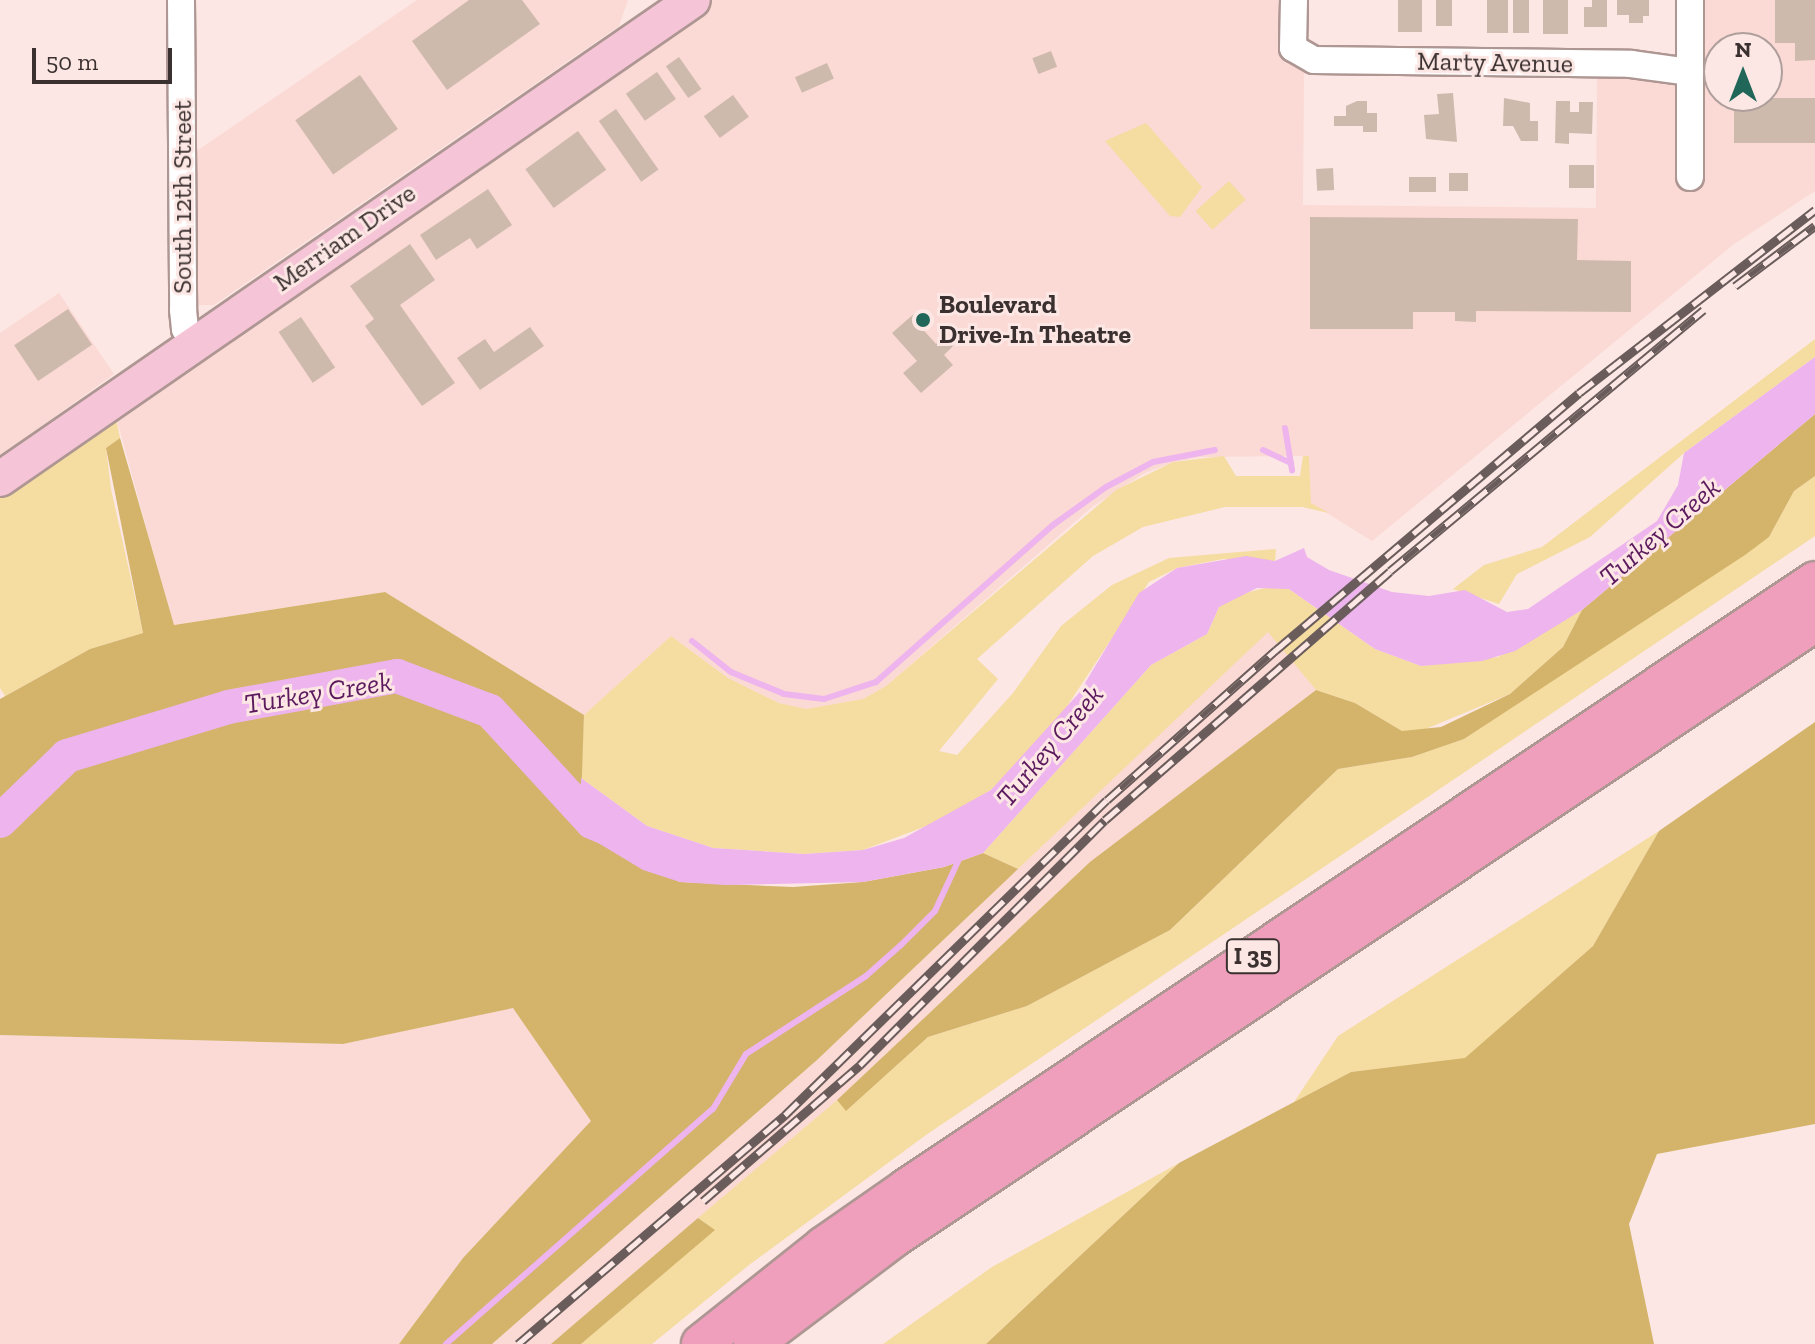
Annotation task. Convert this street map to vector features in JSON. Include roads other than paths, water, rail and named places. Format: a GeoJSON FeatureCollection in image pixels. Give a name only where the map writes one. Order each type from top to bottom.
{"type":"FeatureCollection","features":[{"type":"Feature","properties":{"kind":"highway","name":"I 35"},"geometry":{"type":"LineString","coordinates":[[701,1344],[778,1280],[907,1188],[1815,581]]}},
{"type":"Feature","properties":{"kind":"highway","name":"I 35"},"geometry":{"type":"LineString","coordinates":[[753,1344],[895,1237],[1815,622]]}},
{"type":"Feature","properties":{"kind":"main road","name":"Merriam Drive"},"geometry":{"type":"LineString","coordinates":[[0,479],[671,6]]}},
{"type":"Feature","properties":{"kind":"street","name":"Marty Avenue"},"geometry":{"type":"LineString","coordinates":[[1294,0],[1293,48],[1301,56],[1333,61],[1631,64],[1690,72]]}},
{"type":"Feature","properties":{"kind":"street"},"geometry":{"type":"LineString","coordinates":[[1690,0],[1690,177]]}},
{"type":"Feature","properties":{"kind":"street","name":"South 12th Street"},"geometry":{"type":"LineString","coordinates":[[183,2],[183,310],[185,329],[196,341]]}},
{"type":"Feature","properties":{"kind":"water"},"geometry":{"type":"Polygon","coordinates":[[[1815,357],[1815,414],[1582,610],[1515,651],[1482,661],[1421,666],[1375,649],[1289,589],[1257,588],[1219,607],[1207,634],[1151,665],[983,853],[944,867],[863,882],[725,885],[680,882],[643,870],[580,832],[581,778],[647,826],[713,848],[804,854],[863,850],[904,838],[991,790],[1079,693],[1139,593],[1177,568],[1246,556],[1275,561],[1304,548],[1307,557],[1329,570],[1392,592],[1429,596],[1465,590],[1507,612],[1528,609],[1657,521],[1678,485],[1684,453],[1815,357]]]}},
{"type":"Feature","properties":{"kind":"waterway"},"geometry":{"type":"LineString","coordinates":[[1285,428],[1292,470]]}},
{"type":"Feature","properties":{"kind":"waterway"},"geometry":{"type":"LineString","coordinates":[[692,641],[731,672],[784,694],[824,699],[876,682],[1053,525],[1106,487],[1153,462],[1215,450]]}},
{"type":"Feature","properties":{"kind":"waterway"},"geometry":{"type":"LineString","coordinates":[[1263,450],[1291,463]]}},
{"type":"Feature","properties":{"kind":"waterway","name":"Turkey Creek"},"geometry":{"type":"LineString","coordinates":[[0,821],[67,756],[228,707],[397,676],[490,711],[592,822],[618,833]]}},
{"type":"Feature","properties":{"kind":"waterway"},"geometry":{"type":"LineString","coordinates":[[446,1344],[713,1109],[746,1054],[866,976],[901,945],[935,911],[961,855]]}},
{"type":"Feature","properties":{"kind":"railway"},"geometry":{"type":"LineString","coordinates":[[518,1344],[785,1115],[1107,800],[1276,650],[1579,393],[1815,210]]}},
{"type":"Feature","properties":{"kind":"railway"},"geometry":{"type":"LineString","coordinates":[[1735,286],[1815,226]]}},
{"type":"Feature","properties":{"kind":"railway"},"geometry":{"type":"LineString","coordinates":[[703,1201],[860,1065],[1105,820],[1390,571],[1703,310]]}},
{"type":"Feature","properties":{"kind":"place","name":"Boulevard Drive-In Theatre"},"geometry":{"type":"Point","coordinates":[923,320]}}]}
